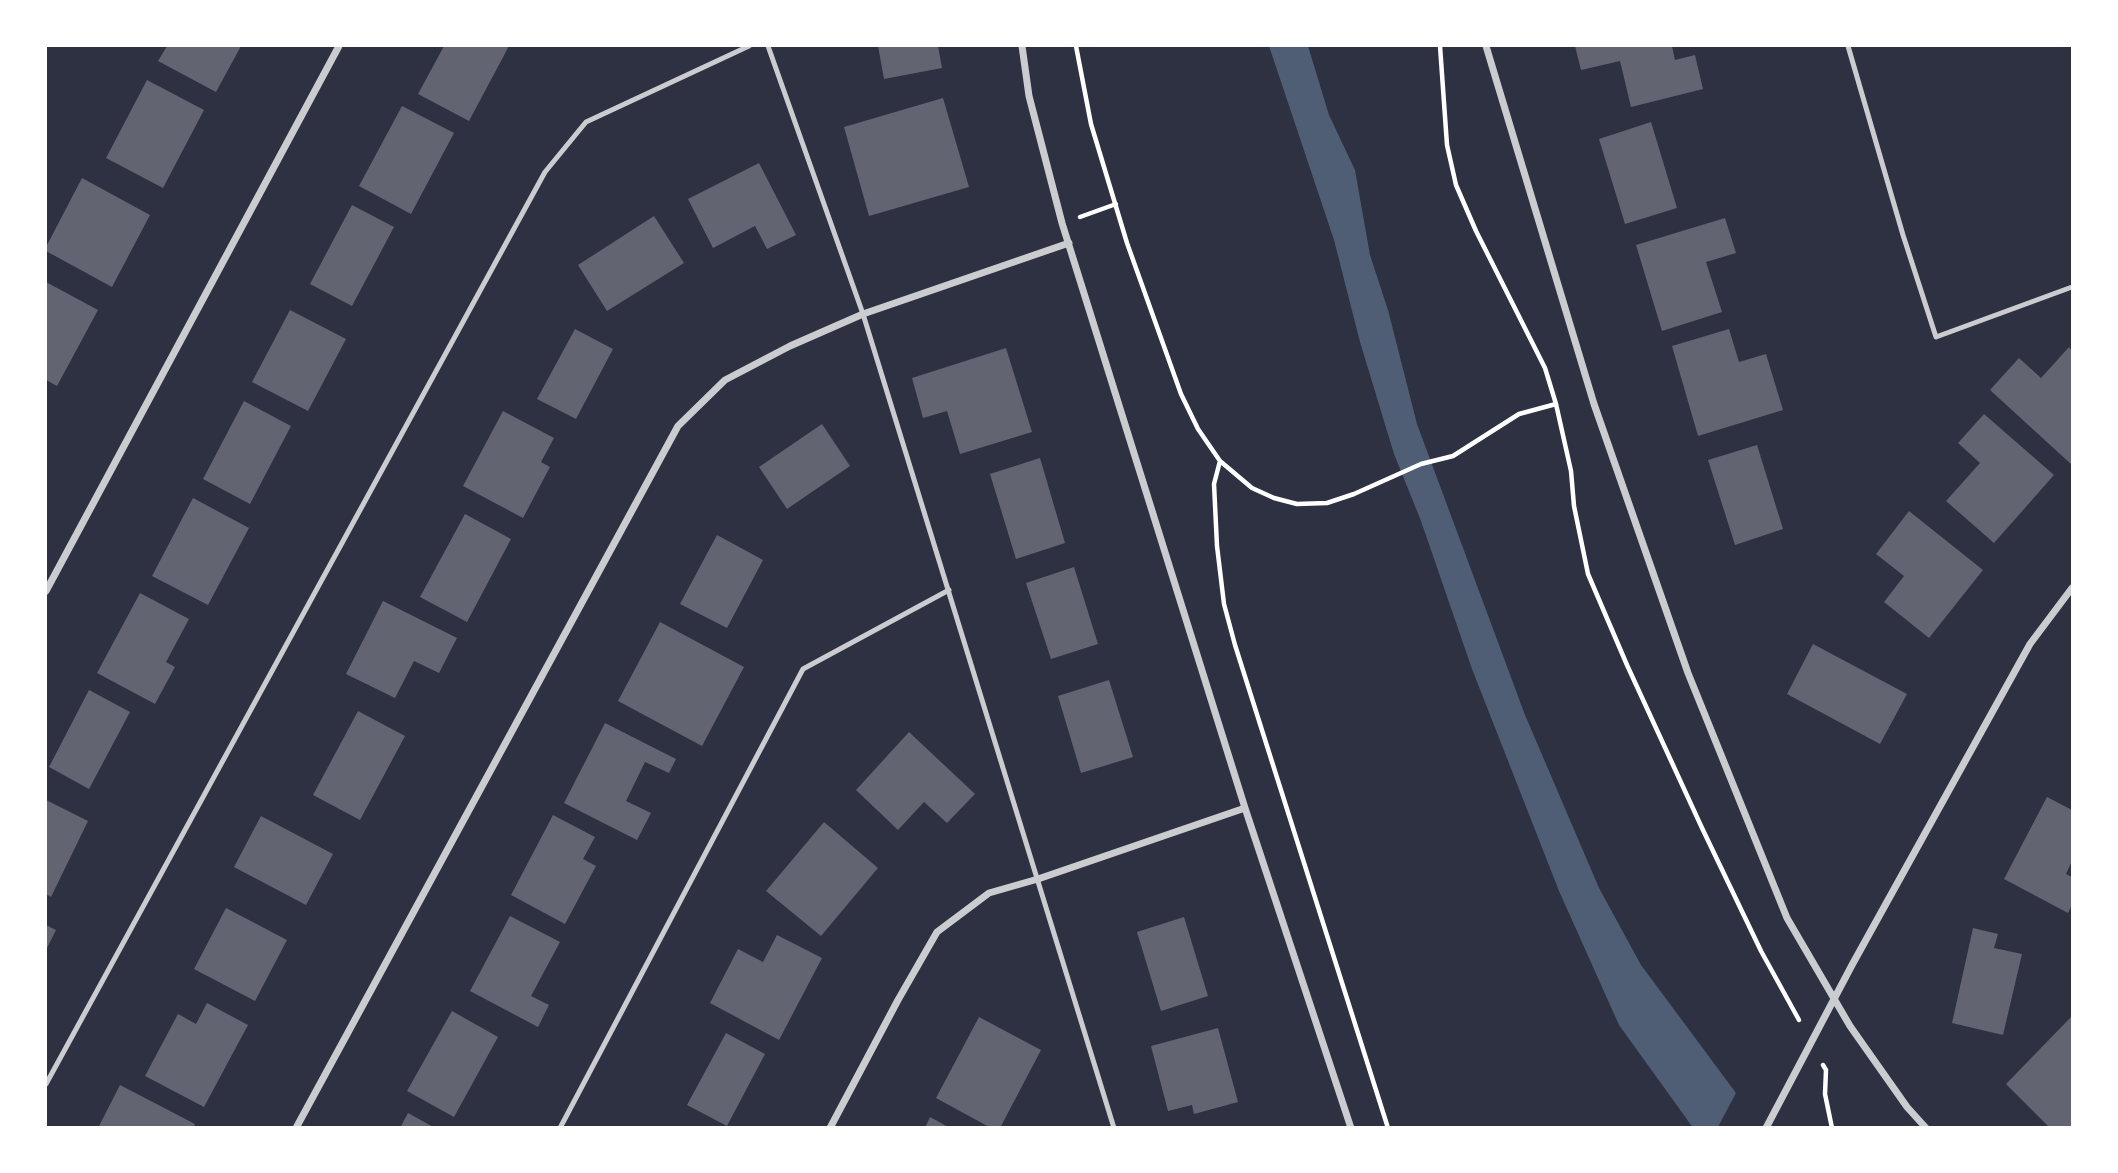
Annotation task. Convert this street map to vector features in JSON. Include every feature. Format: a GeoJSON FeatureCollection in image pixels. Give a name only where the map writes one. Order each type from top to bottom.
{"type":"FeatureCollection","features":[{"type":"Feature","properties":{"kind":"street"},"geometry":{"type":"LineString","coordinates":[[46,591],[339,46]]}},
{"type":"Feature","properties":{"kind":"street"},"geometry":{"type":"LineString","coordinates":[[1022,46],[1029,96],[1062,223],[1245,808],[1352,1128]]}},
{"type":"Feature","properties":{"kind":"street"},"geometry":{"type":"LineString","coordinates":[[1486,46],[1594,404],[1688,673],[1787,918],[1834,999],[1878,1066],[1926,1128]]}},
{"type":"Feature","properties":{"kind":"street"},"geometry":{"type":"LineString","coordinates":[[296,1128],[678,426],[724,380],[790,345],[863,314],[1069,243]]}},
{"type":"Feature","properties":{"kind":"street"},"geometry":{"type":"LineString","coordinates":[[1766,1128],[2030,644],[2073,588]]}},
{"type":"Feature","properties":{"kind":"street"},"geometry":{"type":"LineString","coordinates":[[830,1128],[937,932],[989,893],[1038,879],[1245,808]]}},
{"type":"Feature","properties":{"kind":"lane"},"geometry":{"type":"LineString","coordinates":[[46,1084],[545,172],[586,122],[749,46]]}},
{"type":"Feature","properties":{"kind":"lane"},"geometry":{"type":"LineString","coordinates":[[768,46],[863,314],[1114,1128]]}},
{"type":"Feature","properties":{"kind":"lane"},"geometry":{"type":"LineString","coordinates":[[1848,46],[1936,337],[2073,287]]}},
{"type":"Feature","properties":{"kind":"lane"},"geometry":{"type":"LineString","coordinates":[[560,1128],[803,669],[948,590]]}},
{"type":"Feature","properties":{"kind":"path"},"geometry":{"type":"LineString","coordinates":[[1076,46],[1091,124],[1126,243],[1181,394],[1198,429],[1220,461],[1252,488],[1297,504],[1327,503],[1422,464],[1452,456],[1519,414],[1556,404]]}},
{"type":"Feature","properties":{"kind":"path"},"geometry":{"type":"LineString","coordinates":[[1440,46],[1447,145],[1456,185],[1500,280],[1534,343],[1556,404],[1571,471],[1574,506],[1588,574],[1702,828],[1798,1018]]}},
{"type":"Feature","properties":{"kind":"path"},"geometry":{"type":"LineString","coordinates":[[1062,223],[1116,204]]}},
{"type":"Feature","properties":{"kind":"path"},"geometry":{"type":"LineString","coordinates":[[1220,461],[1214,484],[1217,546],[1224,604],[1388,1128]]}},
{"type":"Feature","properties":{"kind":"path"},"geometry":{"type":"LineString","coordinates":[[1826,1070],[1825,1094],[1832,1128]]}},
{"type":"Feature","properties":{"kind":"water"},"geometry":{"type":"Polygon","coordinates":[[[1269,46],[1308,46],[1329,115],[1355,170],[1370,255],[1388,310],[1417,424],[1525,715],[1599,888],[1641,965],[1736,1093],[1718,1127],[1691,1125],[1619,1025],[1559,891],[1472,669],[1421,521],[1394,454],[1360,342],[1334,240],[1269,46]]]}},
{"type":"Feature","properties":{"kind":"building"},"geometry":{"type":"Polygon","coordinates":[[[167,46],[241,46],[216,92],[158,61],[167,46]]]}},
{"type":"Feature","properties":{"kind":"building"},"geometry":{"type":"Polygon","coordinates":[[[444,46],[509,46],[469,121],[418,94],[444,46]]]}},
{"type":"Feature","properties":{"kind":"building"},"geometry":{"type":"Polygon","coordinates":[[[878,46],[938,46],[942,68],[884,79],[878,46]]]}},
{"type":"Feature","properties":{"kind":"building"},"geometry":{"type":"Polygon","coordinates":[[[1575,46],[1672,46],[1675,60],[1695,55],[1703,89],[1631,107],[1620,61],[1581,70],[1575,46]]]}},
{"type":"Feature","properties":{"kind":"building"},"geometry":{"type":"Polygon","coordinates":[[[147,80],[204,110],[163,188],[106,158],[147,80]]]}},
{"type":"Feature","properties":{"kind":"building"},"geometry":{"type":"Polygon","coordinates":[[[943,98],[969,187],[869,216],[844,127],[943,98]]]}},
{"type":"Feature","properties":{"kind":"building"},"geometry":{"type":"Polygon","coordinates":[[[402,106],[454,133],[411,214],[359,186],[402,106]]]}},
{"type":"Feature","properties":{"kind":"building"},"geometry":{"type":"Polygon","coordinates":[[[1651,122],[1677,208],[1625,224],[1599,139],[1651,122]]]}},
{"type":"Feature","properties":{"kind":"building"},"geometry":{"type":"Polygon","coordinates":[[[759,163],[796,235],[767,249],[755,226],[713,248],[688,199],[759,163]]]}},
{"type":"Feature","properties":{"kind":"building"},"geometry":{"type":"Polygon","coordinates":[[[82,178],[150,215],[112,287],[46,251],[82,178]]]}},
{"type":"Feature","properties":{"kind":"building"},"geometry":{"type":"Polygon","coordinates":[[[352,205],[394,227],[352,306],[310,284],[352,205]]]}},
{"type":"Feature","properties":{"kind":"building"},"geometry":{"type":"Polygon","coordinates":[[[654,216],[684,263],[607,311],[578,265],[654,216]]]}},
{"type":"Feature","properties":{"kind":"building"},"geometry":{"type":"Polygon","coordinates":[[[1725,218],[1736,253],[1706,262],[1722,312],[1662,331],[1636,245],[1725,218]]]}},
{"type":"Feature","properties":{"kind":"building"},"geometry":{"type":"Polygon","coordinates":[[[46,282],[98,310],[57,386],[46,380],[46,282]]]}},
{"type":"Feature","properties":{"kind":"building"},"geometry":{"type":"Polygon","coordinates":[[[290,310],[346,339],[308,411],[252,382],[290,310]]]}},
{"type":"Feature","properties":{"kind":"building"},"geometry":{"type":"Polygon","coordinates":[[[575,329],[613,349],[576,419],[537,399],[575,329]]]}},
{"type":"Feature","properties":{"kind":"building"},"geometry":{"type":"Polygon","coordinates":[[[1729,329],[1739,362],[1766,354],[1783,410],[1698,436],[1672,346],[1729,329]]]}},
{"type":"Feature","properties":{"kind":"building"},"geometry":{"type":"Polygon","coordinates":[[[2069,347],[2072,351],[2072,465],[1990,390],[2019,358],[2041,378],[2069,347]]]}},
{"type":"Feature","properties":{"kind":"building"},"geometry":{"type":"Polygon","coordinates":[[[1006,348],[1032,432],[960,454],[947,411],[923,418],[912,378],[1006,348]]]}},
{"type":"Feature","properties":{"kind":"building"},"geometry":{"type":"Polygon","coordinates":[[[244,401],[291,426],[250,504],[203,479],[244,401]]]}},
{"type":"Feature","properties":{"kind":"building"},"geometry":{"type":"Polygon","coordinates":[[[503,411],[554,438],[541,462],[550,467],[523,518],[463,486],[503,411]]]}},
{"type":"Feature","properties":{"kind":"building"},"geometry":{"type":"Polygon","coordinates":[[[1984,414],[2054,475],[1994,543],[1946,501],[1980,463],[1958,443],[1984,414]]]}},
{"type":"Feature","properties":{"kind":"building"},"geometry":{"type":"Polygon","coordinates":[[[822,424],[850,466],[787,509],[759,467],[822,424]]]}},
{"type":"Feature","properties":{"kind":"building"},"geometry":{"type":"Polygon","coordinates":[[[1757,445],[1783,529],[1735,545],[1708,460],[1757,445]]]}},
{"type":"Feature","properties":{"kind":"building"},"geometry":{"type":"Polygon","coordinates":[[[1040,458],[1065,543],[1016,559],[990,474],[1040,458]]]}},
{"type":"Feature","properties":{"kind":"building"},"geometry":{"type":"Polygon","coordinates":[[[193,498],[249,528],[208,605],[152,576],[193,498]]]}},
{"type":"Feature","properties":{"kind":"building"},"geometry":{"type":"Polygon","coordinates":[[[1909,511],[1983,570],[1929,638],[1884,602],[1904,576],[1876,554],[1909,511]]]}},
{"type":"Feature","properties":{"kind":"building"},"geometry":{"type":"Polygon","coordinates":[[[465,514],[511,539],[467,622],[420,597],[465,514]]]}},
{"type":"Feature","properties":{"kind":"building"},"geometry":{"type":"Polygon","coordinates":[[[717,535],[763,560],[727,628],[680,604],[717,535]]]}},
{"type":"Feature","properties":{"kind":"building"},"geometry":{"type":"Polygon","coordinates":[[[1074,567],[1098,644],[1051,659],[1026,583],[1074,567]]]}},
{"type":"Feature","properties":{"kind":"building"},"geometry":{"type":"Polygon","coordinates":[[[140,593],[189,619],[166,662],[175,667],[155,704],[97,673],[140,593]]]}},
{"type":"Feature","properties":{"kind":"building"},"geometry":{"type":"Polygon","coordinates":[[[383,601],[457,638],[439,673],[414,661],[395,698],[346,674],[383,601]]]}},
{"type":"Feature","properties":{"kind":"building"},"geometry":{"type":"Polygon","coordinates":[[[660,622],[744,667],[702,746],[618,701],[660,622]]]}},
{"type":"Feature","properties":{"kind":"building"},"geometry":{"type":"Polygon","coordinates":[[[1813,644],[1907,694],[1880,744],[1787,694],[1813,644]]]}},
{"type":"Feature","properties":{"kind":"building"},"geometry":{"type":"Polygon","coordinates":[[[1109,680],[1133,757],[1081,773],[1058,696],[1109,680]]]}},
{"type":"Feature","properties":{"kind":"building"},"geometry":{"type":"Polygon","coordinates":[[[89,690],[130,712],[89,789],[49,767],[89,690]]]}},
{"type":"Feature","properties":{"kind":"building"},"geometry":{"type":"Polygon","coordinates":[[[358,711],[405,736],[360,820],[313,795],[358,711]]]}},
{"type":"Feature","properties":{"kind":"building"},"geometry":{"type":"Polygon","coordinates":[[[605,723],[676,759],[669,773],[645,762],[626,801],[651,813],[637,840],[564,803],[605,723]]]}},
{"type":"Feature","properties":{"kind":"building"},"geometry":{"type":"Polygon","coordinates":[[[909,732],[975,794],[947,823],[924,802],[898,830],[856,790],[909,732]]]}},
{"type":"Feature","properties":{"kind":"building"},"geometry":{"type":"Polygon","coordinates":[[[2047,797],[2072,810],[2072,861],[2066,874],[2072,877],[2072,905],[2068,913],[2004,879],[2047,797]]]}},
{"type":"Feature","properties":{"kind":"building"},"geometry":{"type":"Polygon","coordinates":[[[46,800],[88,821],[51,897],[46,894],[46,800]]]}},
{"type":"Feature","properties":{"kind":"building"},"geometry":{"type":"Polygon","coordinates":[[[553,815],[595,837],[583,859],[596,866],[565,924],[511,895],[553,815]]]}},
{"type":"Feature","properties":{"kind":"building"},"geometry":{"type":"Polygon","coordinates":[[[261,816],[333,854],[306,905],[234,867],[261,816]]]}},
{"type":"Feature","properties":{"kind":"building"},"geometry":{"type":"Polygon","coordinates":[[[824,822],[878,868],[821,936],[766,891],[824,822]]]}},
{"type":"Feature","properties":{"kind":"building"},"geometry":{"type":"Polygon","coordinates":[[[226,908],[287,940],[255,1001],[194,969],[226,908]]]}},
{"type":"Feature","properties":{"kind":"building"},"geometry":{"type":"Polygon","coordinates":[[[510,916],[560,942],[531,996],[549,1005],[538,1027],[470,991],[510,916]]]}},
{"type":"Feature","properties":{"kind":"building"},"geometry":{"type":"Polygon","coordinates":[[[1184,917],[1208,996],[1161,1011],[1137,932],[1184,917]]]}},
{"type":"Feature","properties":{"kind":"building"},"geometry":{"type":"Polygon","coordinates":[[[46,925],[56,930],[46,950],[46,925]]]}},
{"type":"Feature","properties":{"kind":"building"},"geometry":{"type":"Polygon","coordinates":[[[1973,928],[1998,934],[1994,948],[2022,954],[2003,1035],[1952,1023],[1973,928]]]}},
{"type":"Feature","properties":{"kind":"building"},"geometry":{"type":"Polygon","coordinates":[[[777,935],[822,958],[779,1040],[710,1003],[738,949],[763,962],[777,935]]]}},
{"type":"Feature","properties":{"kind":"building"},"geometry":{"type":"Polygon","coordinates":[[[207,1003],[248,1025],[204,1107],[145,1076],[178,1014],[196,1024],[207,1003]]]}},
{"type":"Feature","properties":{"kind":"building"},"geometry":{"type":"Polygon","coordinates":[[[452,1011],[498,1037],[454,1117],[407,1091],[452,1011]]]}},
{"type":"Feature","properties":{"kind":"building"},"geometry":{"type":"Polygon","coordinates":[[[2072,1016],[2072,1128],[2050,1128],[2006,1084],[2072,1016]]]}},
{"type":"Feature","properties":{"kind":"building"},"geometry":{"type":"Polygon","coordinates":[[[979,1017],[1041,1050],[1000,1128],[991,1128],[936,1098],[979,1017]]]}},
{"type":"Feature","properties":{"kind":"building"},"geometry":{"type":"Polygon","coordinates":[[[1218,1028],[1238,1102],[1194,1114],[1192,1105],[1168,1111],[1151,1046],[1218,1028]]]}},
{"type":"Feature","properties":{"kind":"building"},"geometry":{"type":"Polygon","coordinates":[[[726,1033],[765,1054],[727,1126],[687,1105],[726,1033]]]}},
{"type":"Feature","properties":{"kind":"building"},"geometry":{"type":"Polygon","coordinates":[[[120,1085],[195,1124],[193,1128],[98,1128],[120,1085]]]}},
{"type":"Feature","properties":{"kind":"building"},"geometry":{"type":"Polygon","coordinates":[[[408,1113],[435,1128],[400,1128],[408,1113]]]}},
{"type":"Feature","properties":{"kind":"building"},"geometry":{"type":"Polygon","coordinates":[[[930,1117],[950,1128],[925,1128],[930,1117]]]}}]}
